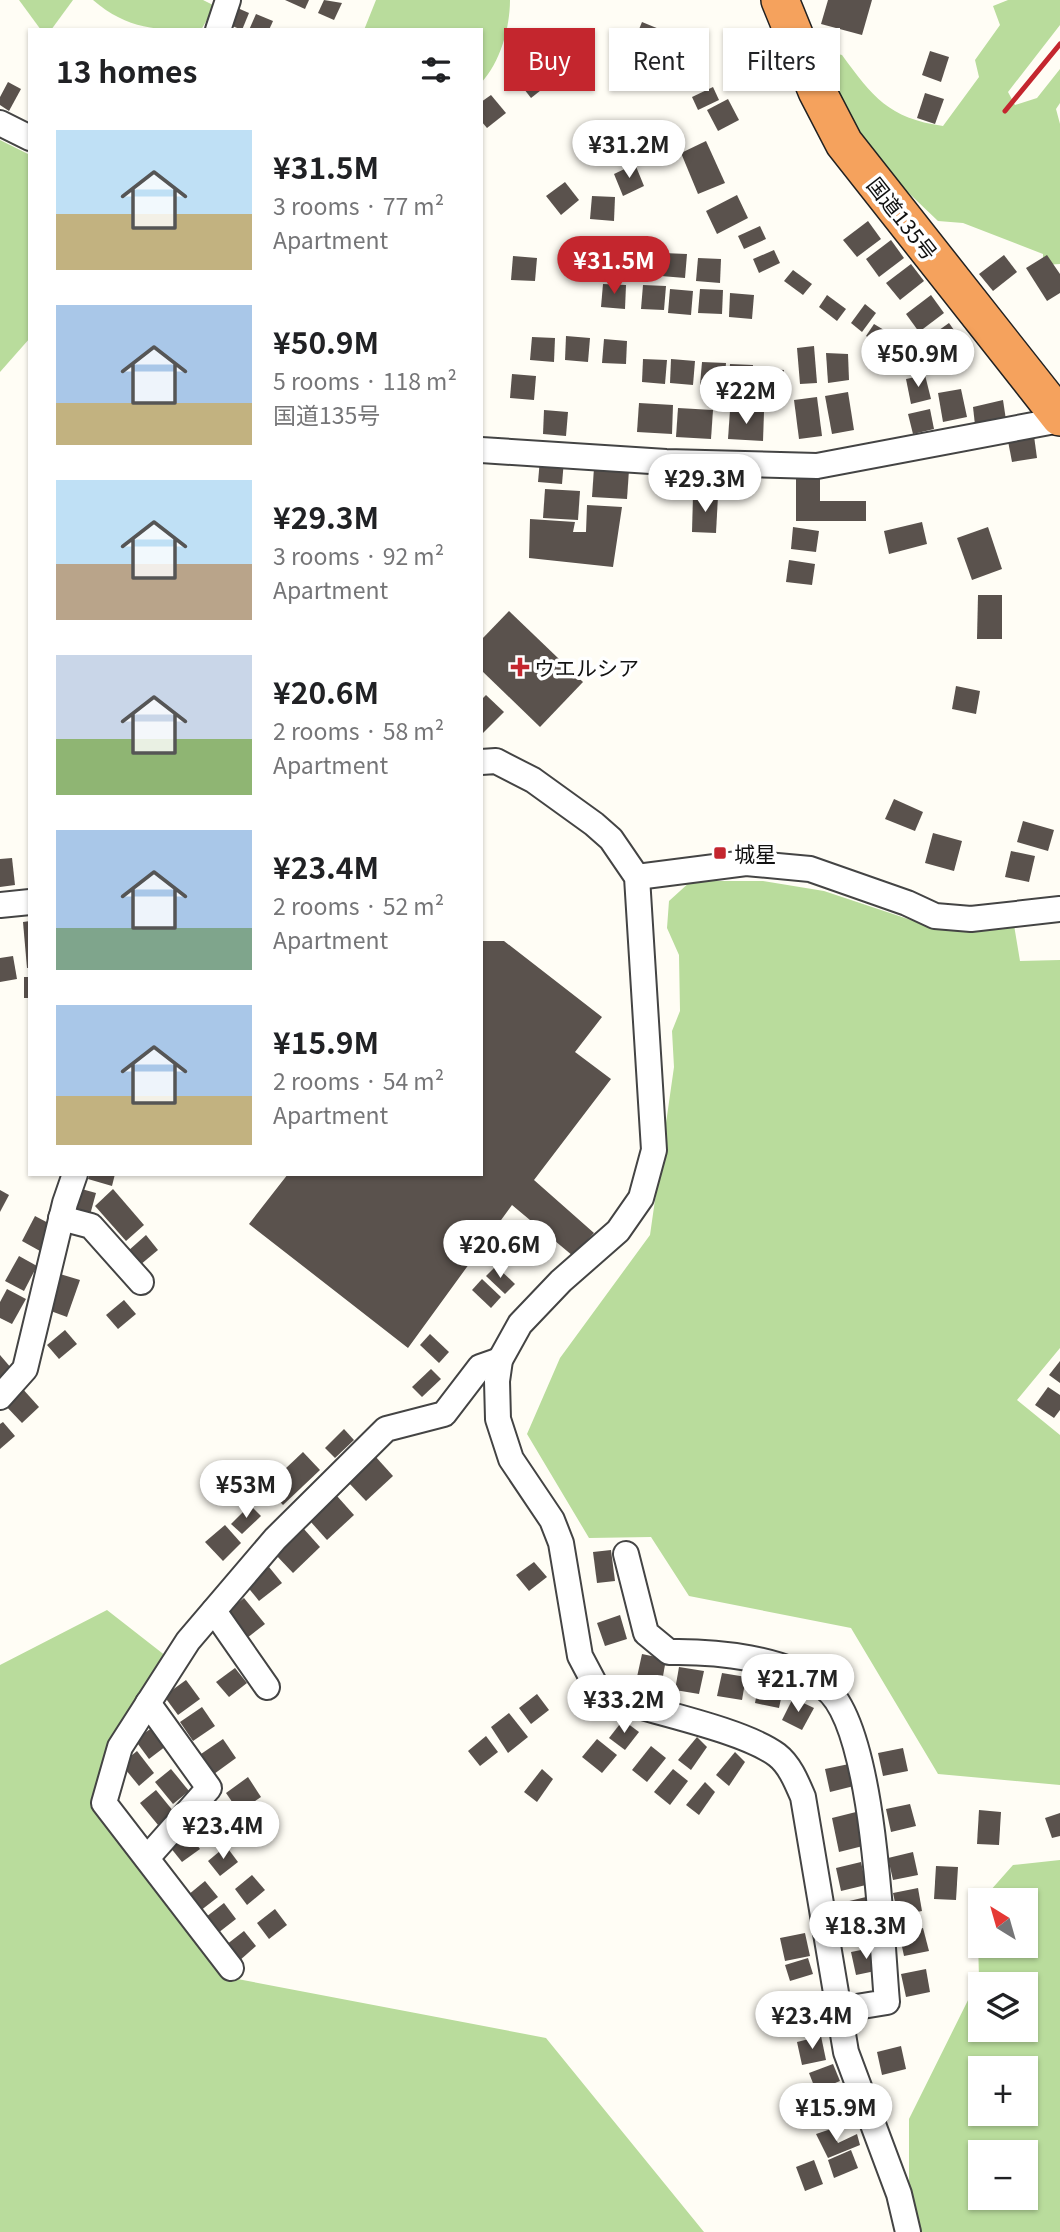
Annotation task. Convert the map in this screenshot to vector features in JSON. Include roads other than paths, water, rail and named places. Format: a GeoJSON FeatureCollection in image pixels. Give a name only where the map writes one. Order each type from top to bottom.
{"type":"FeatureCollection","features":[{"type":"Feature","properties":{"kind":"highway","name":"国道135号"},"geometry":{"type":"LineString","coordinates":[[780,0],[817,91],[844,143],[1060,418]]}},
{"type":"Feature","properties":{"kind":"street"},"geometry":{"type":"LineString","coordinates":[[219,28],[228,0]]}},
{"type":"Feature","properties":{"kind":"street"},"geometry":{"type":"LineString","coordinates":[[0,123],[28,137]]}},
{"type":"Feature","properties":{"kind":"street"},"geometry":{"type":"LineString","coordinates":[[483,450],[666,462],[817,466],[1060,418]]}},
{"type":"Feature","properties":{"kind":"street"},"geometry":{"type":"LineString","coordinates":[[483,762],[496,761],[533,780],[594,824],[611,839],[637,877],[654,1150],[641,1198],[618,1231],[561,1281],[520,1324],[500,1360],[497,1381],[498,1419],[511,1459],[552,1520],[561,1543],[580,1656],[598,1690],[617,1700],[754,1742],[779,1756],[796,1779],[803,1797],[846,2052],[899,2194],[908,2232]]}},
{"type":"Feature","properties":{"kind":"street"},"geometry":{"type":"LineString","coordinates":[[637,877],[746,863],[810,869],[935,916],[971,919],[1060,909]]}},
{"type":"Feature","properties":{"kind":"street"},"geometry":{"type":"LineString","coordinates":[[0,905],[28,902]]}},
{"type":"Feature","properties":{"kind":"street"},"geometry":{"type":"LineString","coordinates":[[0,1397],[25,1369],[61,1218],[74,1176]]}},
{"type":"Feature","properties":{"kind":"street"},"geometry":{"type":"LineString","coordinates":[[61,1218],[91,1226],[141,1282]]}},
{"type":"Feature","properties":{"kind":"street"},"geometry":{"type":"LineString","coordinates":[[231,1968],[104,1803],[120,1748],[188,1641],[275,1539],[386,1429],[444,1414],[480,1367],[500,1360]]}},
{"type":"Feature","properties":{"kind":"street"},"geometry":{"type":"LineString","coordinates":[[626,1554],[646,1633],[669,1652],[714,1651],[788,1670],[825,1688],[851,1726],[868,1794],[887,2002],[838,2010]]}},
{"type":"Feature","properties":{"kind":"street"},"geometry":{"type":"LineString","coordinates":[[214,1611],[267,1687]]}},
{"type":"Feature","properties":{"kind":"street"},"geometry":{"type":"LineString","coordinates":[[147,1858],[209,1788],[148,1703]]}},
{"type":"Feature","properties":{"kind":"railway"},"geometry":{"type":"LineString","coordinates":[[1005,111],[1060,44]]}},
{"type":"Feature","properties":{"kind":"place","name":"ウエルシア"},"geometry":{"type":"Point","coordinates":[520,667]}},
{"type":"Feature","properties":{"kind":"place","name":"城星"},"geometry":{"type":"Point","coordinates":[720,853]}}]}
